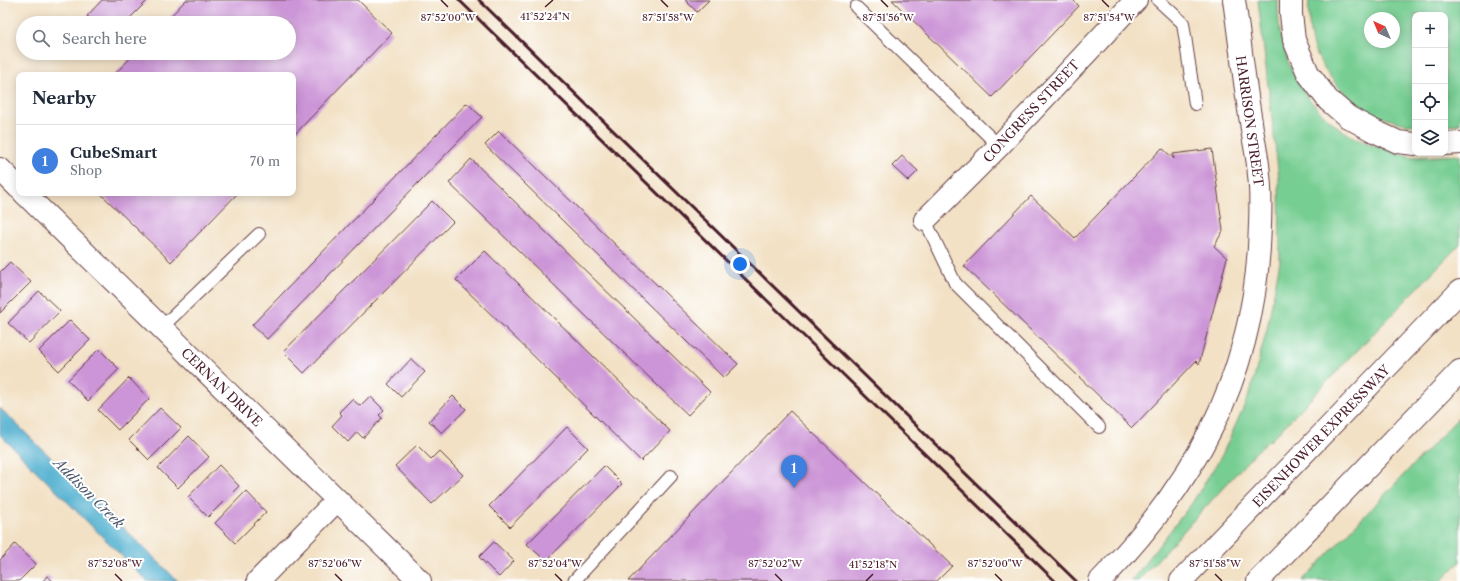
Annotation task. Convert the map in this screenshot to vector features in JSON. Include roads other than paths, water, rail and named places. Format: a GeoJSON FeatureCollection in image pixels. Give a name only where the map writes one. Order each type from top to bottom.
{"type":"FeatureCollection","features":[{"type":"Feature","properties":{"kind":"main road","name":"CONGRESS STREET"},"geometry":{"type":"LineString","coordinates":[[926,220],[999,146],[1136,0]]}},
{"type":"Feature","properties":{"kind":"main road","name":"HARRISON STREET"},"geometry":{"type":"LineString","coordinates":[[1100,581],[1140,538],[1164,507],[1190,469],[1211,431],[1229,391],[1251,313],[1257,274],[1260,224],[1260,175],[1234,0]]}},
{"type":"Feature","properties":{"kind":"main road"},"geometry":{"type":"LineString","coordinates":[[1291,0],[1294,40],[1308,73],[1328,100],[1348,117],[1372,130],[1398,142],[1412,144]]}},
{"type":"Feature","properties":{"kind":"main road"},"geometry":{"type":"LineString","coordinates":[[1448,144],[1460,142]]}},
{"type":"Feature","properties":{"kind":"main road"},"geometry":{"type":"LineString","coordinates":[[0,169],[16,185]]}},
{"type":"Feature","properties":{"kind":"main road","name":"CERNAN DRIVE"},"geometry":{"type":"LineString","coordinates":[[27,196],[420,581]]}},
{"type":"Feature","properties":{"kind":"main road","name":"EISENHOWER EXPRESSWAY"},"geometry":{"type":"LineString","coordinates":[[1181,581],[1460,291]]}},
{"type":"Feature","properties":{"kind":"main road"},"geometry":{"type":"LineString","coordinates":[[1258,581],[1460,370]]}},
{"type":"Feature","properties":{"kind":"main road"},"geometry":{"type":"LineString","coordinates":[[258,581],[337,500]]}},
{"type":"Feature","properties":{"kind":"lane"},"geometry":{"type":"LineString","coordinates":[[1158,0],[1183,23],[1195,104]]}},
{"type":"Feature","properties":{"kind":"lane"},"geometry":{"type":"LineString","coordinates":[[856,7],[999,146]]}},
{"type":"Feature","properties":{"kind":"lane"},"geometry":{"type":"LineString","coordinates":[[926,220],[955,283],[1100,427]]}},
{"type":"Feature","properties":{"kind":"lane"},"geometry":{"type":"LineString","coordinates":[[162,327],[259,234]]}},
{"type":"Feature","properties":{"kind":"lane"},"geometry":{"type":"LineString","coordinates":[[574,581],[671,476]]}},
{"type":"Feature","properties":{"kind":"water"},"geometry":{"type":"Polygon","coordinates":[[[0,408],[178,581],[147,581],[0,435],[0,408]]]}},
{"type":"Feature","properties":{"kind":"railway"},"geometry":{"type":"LineString","coordinates":[[459,0],[1055,581]]}},
{"type":"Feature","properties":{"kind":"railway"},"geometry":{"type":"LineString","coordinates":[[479,0],[1076,581]]}},
{"type":"Feature","properties":{"kind":"place","name":"CubeSmart"},"geometry":{"type":"Point","coordinates":[794,488]}},
{"type":"Feature","properties":{"kind":"water label","name":"Addison Creek"},"geometry":{"type":"Point","coordinates":[89,493]}}]}
